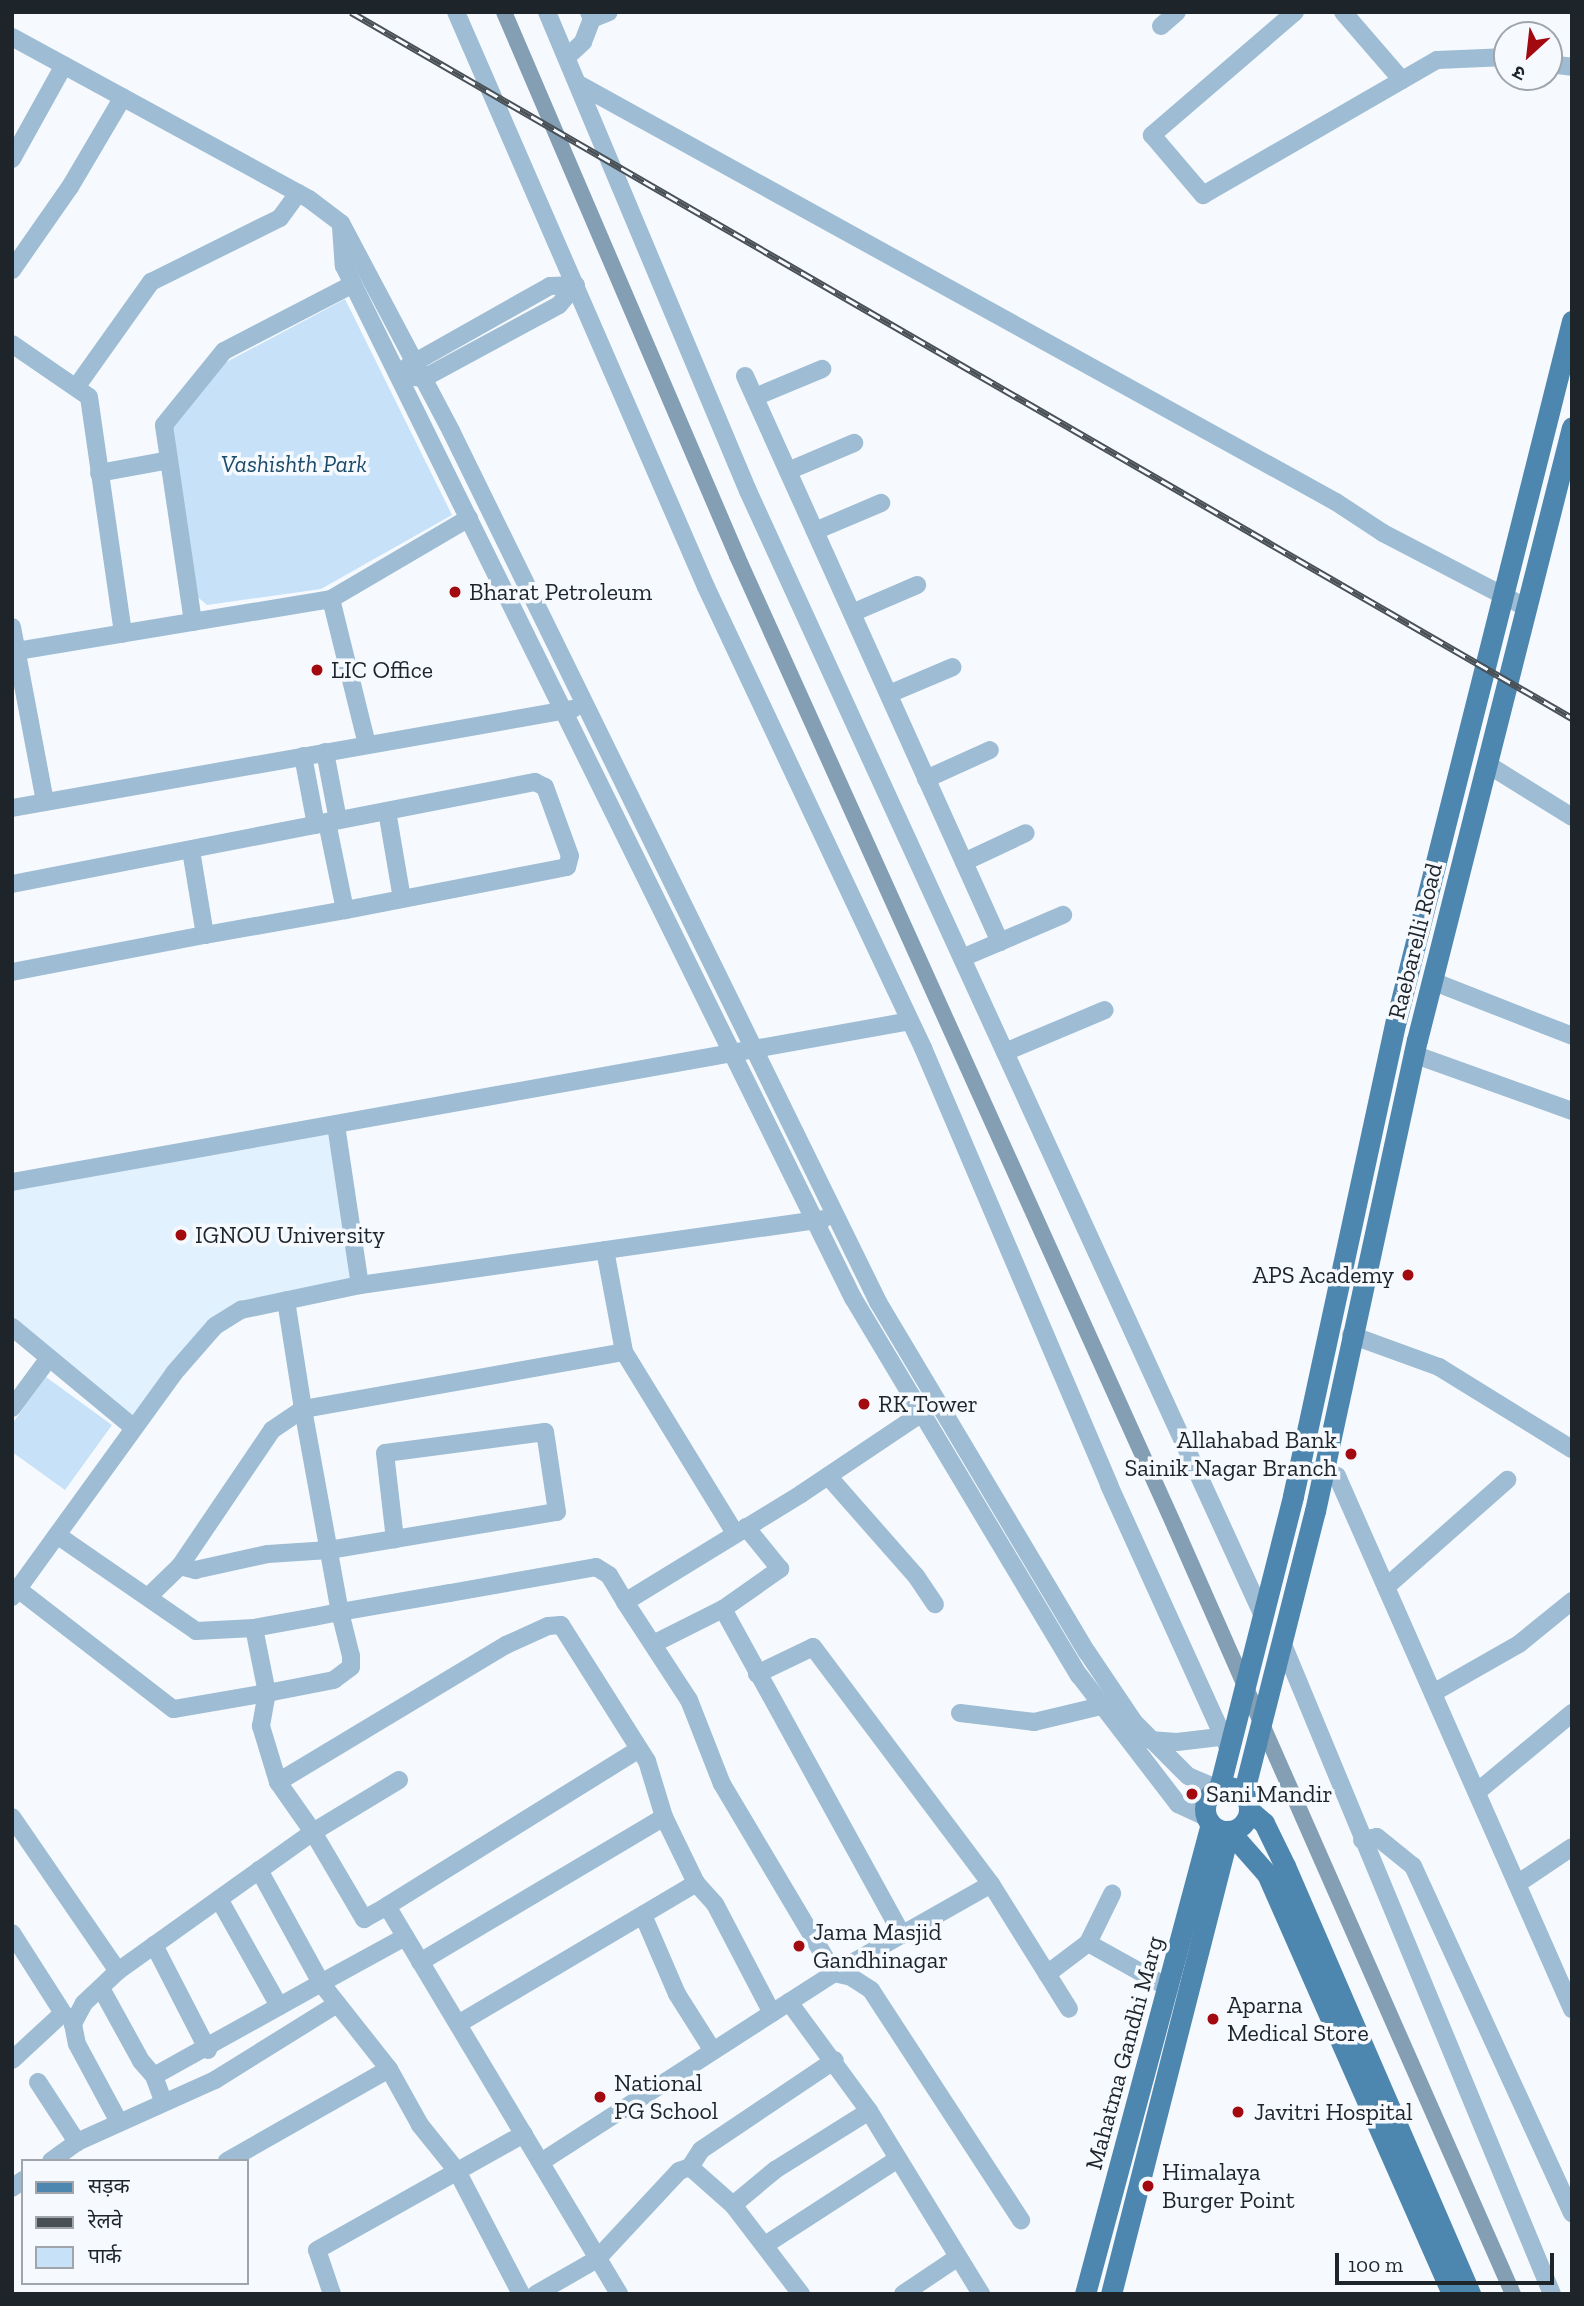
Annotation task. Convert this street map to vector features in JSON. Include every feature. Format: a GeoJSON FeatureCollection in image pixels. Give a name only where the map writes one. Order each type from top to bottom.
{"type":"FeatureCollection","features":[{"type":"Feature","properties":{"kind":"main road"},"geometry":{"type":"LineString","coordinates":[[1219,1789],[1224,1743],[1237,1718],[1263,1616],[1395,1029],[1572,321]]}},
{"type":"Feature","properties":{"kind":"main road","name":"Raebarelli Road"},"geometry":{"type":"LineString","coordinates":[[1246,1802],[1256,1743],[1269,1707],[1284,1647],[1413,1054],[1572,427]]}},
{"type":"Feature","properties":{"kind":"main road"},"geometry":{"type":"LineString","coordinates":[[1452,2294],[1267,1874],[1215,1824],[1206,1800],[1219,1789],[1236,1789],[1264,1823],[1470,2294]]}},
{"type":"Feature","properties":{"kind":"main road"},"geometry":{"type":"LineString","coordinates":[[1215,1824],[1242,1825],[1246,1802]]}},
{"type":"Feature","properties":{"kind":"main road"},"geometry":{"type":"LineString","coordinates":[[1111,2294],[1215,1824]]}},
{"type":"Feature","properties":{"kind":"main road","name":"Mahatma Gandhi Marg"},"geometry":{"type":"LineString","coordinates":[[1085,2294],[1215,1824]]}},
{"type":"Feature","properties":{"kind":"street"},"geometry":{"type":"LineString","coordinates":[[456,12],[706,587],[910,1021],[1224,1743],[1150,1740]]}},
{"type":"Feature","properties":{"kind":"street"},"geometry":{"type":"LineString","coordinates":[[547,12],[580,85],[748,491],[1263,1616]]}},
{"type":"Feature","properties":{"kind":"street"},"geometry":{"type":"LineString","coordinates":[[1161,26],[1177,12]]}},
{"type":"Feature","properties":{"kind":"street"},"geometry":{"type":"LineString","coordinates":[[1295,12],[1152,135],[1203,195],[1437,60],[1493,58]]}},
{"type":"Feature","properties":{"kind":"street"},"geometry":{"type":"LineString","coordinates":[[1343,12],[1402,80]]}},
{"type":"Feature","properties":{"kind":"street"},"geometry":{"type":"LineString","coordinates":[[567,57],[583,42],[597,14]]}},
{"type":"Feature","properties":{"kind":"street"},"geometry":{"type":"LineString","coordinates":[[12,37],[298,193],[341,223],[415,359],[878,1302],[1087,1652],[1150,1740],[1188,1776],[1219,1789]]}},
{"type":"Feature","properties":{"kind":"street"},"geometry":{"type":"LineString","coordinates":[[12,159],[64,65]]}},
{"type":"Feature","properties":{"kind":"street"},"geometry":{"type":"LineString","coordinates":[[580,85],[1504,598],[1527,608]]}},
{"type":"Feature","properties":{"kind":"street"},"geometry":{"type":"LineString","coordinates":[[12,270],[70,187],[123,97]]}},
{"type":"Feature","properties":{"kind":"street"},"geometry":{"type":"LineString","coordinates":[[77,386],[151,282],[280,218],[298,193]]}},
{"type":"Feature","properties":{"kind":"street"},"geometry":{"type":"LineString","coordinates":[[341,223],[344,266],[853,1298],[1101,1706],[1178,1804],[1215,1824]]}},
{"type":"Feature","properties":{"kind":"street"},"geometry":{"type":"LineString","coordinates":[[194,622],[164,425],[224,351],[353,284]]}},
{"type":"Feature","properties":{"kind":"street"},"geometry":{"type":"LineString","coordinates":[[398,375],[415,359],[550,286],[576,285]]}},
{"type":"Feature","properties":{"kind":"street"},"geometry":{"type":"LineString","coordinates":[[398,375],[424,378],[559,305],[576,285]]}},
{"type":"Feature","properties":{"kind":"street"},"geometry":{"type":"LineString","coordinates":[[12,344],[77,386],[89,397],[123,634]]}},
{"type":"Feature","properties":{"kind":"street"},"geometry":{"type":"LineString","coordinates":[[755,397],[822,369]]}},
{"type":"Feature","properties":{"kind":"street"},"geometry":{"type":"LineString","coordinates":[[745,376],[1000,942]]}},
{"type":"Feature","properties":{"kind":"street"},"geometry":{"type":"LineString","coordinates":[[788,471],[854,443]]}},
{"type":"Feature","properties":{"kind":"street"},"geometry":{"type":"LineString","coordinates":[[99,473],[169,460]]}},
{"type":"Feature","properties":{"kind":"street"},"geometry":{"type":"LineString","coordinates":[[815,531],[881,503]]}},
{"type":"Feature","properties":{"kind":"street"},"geometry":{"type":"LineString","coordinates":[[17,651],[331,599],[469,519]]}},
{"type":"Feature","properties":{"kind":"street"},"geometry":{"type":"LineString","coordinates":[[852,612],[917,585]]}},
{"type":"Feature","properties":{"kind":"street"},"geometry":{"type":"LineString","coordinates":[[331,599],[367,744]]}},
{"type":"Feature","properties":{"kind":"street"},"geometry":{"type":"LineString","coordinates":[[12,627],[17,651],[19,704],[45,802]]}},
{"type":"Feature","properties":{"kind":"street"},"geometry":{"type":"LineString","coordinates":[[888,694],[953,667]]}},
{"type":"Feature","properties":{"kind":"street"},"geometry":{"type":"LineString","coordinates":[[12,808],[587,706]]}},
{"type":"Feature","properties":{"kind":"street"},"geometry":{"type":"LineString","coordinates":[[926,779],[990,750]]}},
{"type":"Feature","properties":{"kind":"street"},"geometry":{"type":"LineString","coordinates":[[325,752],[327,822]]}},
{"type":"Feature","properties":{"kind":"street"},"geometry":{"type":"LineString","coordinates":[[303,756],[327,822],[345,910]]}},
{"type":"Feature","properties":{"kind":"street"},"geometry":{"type":"LineString","coordinates":[[1487,764],[1572,817]]}},
{"type":"Feature","properties":{"kind":"street"},"geometry":{"type":"LineString","coordinates":[[12,884],[540,782],[570,856],[567,867],[12,972]]}},
{"type":"Feature","properties":{"kind":"street"},"geometry":{"type":"LineString","coordinates":[[387,811],[402,899]]}},
{"type":"Feature","properties":{"kind":"street"},"geometry":{"type":"LineString","coordinates":[[964,862],[1026,833]]}},
{"type":"Feature","properties":{"kind":"street"},"geometry":{"type":"LineString","coordinates":[[191,850],[205,935]]}},
{"type":"Feature","properties":{"kind":"street"},"geometry":{"type":"LineString","coordinates":[[962,958],[1063,915]]}},
{"type":"Feature","properties":{"kind":"street"},"geometry":{"type":"LineString","coordinates":[[1432,981],[1572,1036]]}},
{"type":"Feature","properties":{"kind":"street"},"geometry":{"type":"LineString","coordinates":[[1004,1052],[1105,1010]]}},
{"type":"Feature","properties":{"kind":"street"},"geometry":{"type":"LineString","coordinates":[[12,1182],[757,1051],[910,1021]]}},
{"type":"Feature","properties":{"kind":"street"},"geometry":{"type":"LineString","coordinates":[[1413,1054],[1572,1111]]}},
{"type":"Feature","properties":{"kind":"street"},"geometry":{"type":"LineString","coordinates":[[336,1125],[360,1284]]}},
{"type":"Feature","properties":{"kind":"street"},"geometry":{"type":"LineString","coordinates":[[286,1300],[340,1612],[351,1656],[348,1673],[310,1686],[173,1709],[15,1593],[134,1428],[215,1326],[241,1310],[286,1300],[360,1284],[837,1216]]}},
{"type":"Feature","properties":{"kind":"street"},"geometry":{"type":"LineString","coordinates":[[605,1250],[624,1352],[740,1530],[780,1569],[723,1609],[653,1644]]}},
{"type":"Feature","properties":{"kind":"street"},"geometry":{"type":"LineString","coordinates":[[12,1327],[134,1428]]}},
{"type":"Feature","properties":{"kind":"street"},"geometry":{"type":"LineString","coordinates":[[1351,1335],[1439,1367],[1572,1449]]}},
{"type":"Feature","properties":{"kind":"street"},"geometry":{"type":"LineString","coordinates":[[150,1595],[180,1566],[272,1430],[303,1409],[624,1352]]}},
{"type":"Feature","properties":{"kind":"street"},"geometry":{"type":"LineString","coordinates":[[12,1408],[49,1357]]}},
{"type":"Feature","properties":{"kind":"street"},"geometry":{"type":"LineString","coordinates":[[625,1602],[828,1476],[922,1413]]}},
{"type":"Feature","properties":{"kind":"street"},"geometry":{"type":"LineString","coordinates":[[180,1566],[195,1570],[268,1554],[329,1549],[395,1539],[557,1512],[545,1432],[385,1453],[395,1539]]}},
{"type":"Feature","properties":{"kind":"street"},"geometry":{"type":"LineString","coordinates":[[1298,1468],[1337,1476],[1571,2004]]}},
{"type":"Feature","properties":{"kind":"street"},"geometry":{"type":"LineString","coordinates":[[828,1476],[916,1576],[935,1604]]}},
{"type":"Feature","properties":{"kind":"street"},"geometry":{"type":"LineString","coordinates":[[1387,1587],[1507,1480]]}},
{"type":"Feature","properties":{"kind":"street"},"geometry":{"type":"LineString","coordinates":[[57,1535],[150,1595],[196,1631],[254,1628],[596,1567],[609,1574],[689,1700],[722,1784],[834,1973],[851,1976],[871,1990],[1021,2220]]}},
{"type":"Feature","properties":{"kind":"street"},"geometry":{"type":"LineString","coordinates":[[1433,1693],[1519,1644],[1572,1601]]}},
{"type":"Feature","properties":{"kind":"street"},"geometry":{"type":"LineString","coordinates":[[723,1609],[902,1935]]}},
{"type":"Feature","properties":{"kind":"street"},"geometry":{"type":"LineString","coordinates":[[278,1782],[506,1645],[548,1626],[561,1625],[638,1750],[658,1787],[664,1817],[696,1883],[715,1904],[772,2013]]}},
{"type":"Feature","properties":{"kind":"street"},"geometry":{"type":"LineString","coordinates":[[254,1628],[267,1693],[261,1726],[278,1782],[313,1832],[364,1919],[638,1750]]}},
{"type":"Feature","properties":{"kind":"street"},"geometry":{"type":"LineString","coordinates":[[757,1674],[813,1647],[991,1884],[1069,2009]]}},
{"type":"Feature","properties":{"kind":"street"},"geometry":{"type":"LineString","coordinates":[[1284,1647],[1552,2294]]}},
{"type":"Feature","properties":{"kind":"street"},"geometry":{"type":"LineString","coordinates":[[960,1713],[1034,1722],[1101,1706]]}},
{"type":"Feature","properties":{"kind":"street"},"geometry":{"type":"LineString","coordinates":[[1476,1793],[1572,1713]]}},
{"type":"Feature","properties":{"kind":"street"},"geometry":{"type":"LineString","coordinates":[[119,2122],[77,2044],[73,2024],[84,2003],[102,1990],[118,1971],[313,1832],[399,1780]]}},
{"type":"Feature","properties":{"kind":"street"},"geometry":{"type":"LineString","coordinates":[[12,1817],[118,1971]]}},
{"type":"Feature","properties":{"kind":"street"},"geometry":{"type":"LineString","coordinates":[[420,1962],[664,1817]]}},
{"type":"Feature","properties":{"kind":"street"},"geometry":{"type":"LineString","coordinates":[[1362,1840],[1377,1837],[1413,1866],[1572,2213]]}},
{"type":"Feature","properties":{"kind":"street"},"geometry":{"type":"LineString","coordinates":[[1517,1884],[1572,1847]]}},
{"type":"Feature","properties":{"kind":"street"},"geometry":{"type":"LineString","coordinates":[[260,1870],[321,1983],[389,2069],[420,2125],[457,2171],[521,2294]]}},
{"type":"Feature","properties":{"kind":"street"},"geometry":{"type":"LineString","coordinates":[[458,2024],[696,1883]]}},
{"type":"Feature","properties":{"kind":"street"},"geometry":{"type":"LineString","coordinates":[[541,2162],[834,1973],[991,1884]]}},
{"type":"Feature","properties":{"kind":"street"},"geometry":{"type":"LineString","coordinates":[[1047,1974],[1088,1943],[1112,1894]]}},
{"type":"Feature","properties":{"kind":"street"},"geometry":{"type":"LineString","coordinates":[[219,1899],[279,2006]]}},
{"type":"Feature","properties":{"kind":"street"},"geometry":{"type":"LineString","coordinates":[[387,1906],[619,2294]]}},
{"type":"Feature","properties":{"kind":"street"},"geometry":{"type":"LineString","coordinates":[[643,1915],[677,1994],[713,2051]]}},
{"type":"Feature","properties":{"kind":"street"},"geometry":{"type":"LineString","coordinates":[[12,1933],[63,2013],[12,2060]]}},
{"type":"Feature","properties":{"kind":"street"},"geometry":{"type":"LineString","coordinates":[[154,2076],[208,2050],[279,2006],[405,1937]]}},
{"type":"Feature","properties":{"kind":"street"},"geometry":{"type":"LineString","coordinates":[[1088,1943],[1168,1988]]}},
{"type":"Feature","properties":{"kind":"street"},"geometry":{"type":"LineString","coordinates":[[154,1945],[208,2050]]}},
{"type":"Feature","properties":{"kind":"street"},"geometry":{"type":"LineString","coordinates":[[102,1990],[141,2061],[154,2076],[163,2101]]}},
{"type":"Feature","properties":{"kind":"street"},"geometry":{"type":"LineString","coordinates":[[789,2002],[835,2060],[869,2111],[981,2294]]}},
{"type":"Feature","properties":{"kind":"street"},"geometry":{"type":"LineString","coordinates":[[54,2159],[77,2142],[163,2101],[215,2080],[337,2004]]}},
{"type":"Feature","properties":{"kind":"street"},"geometry":{"type":"LineString","coordinates":[[536,2294],[597,2259],[679,2171],[690,2167],[701,2150],[835,2060]]}},
{"type":"Feature","properties":{"kind":"street"},"geometry":{"type":"LineString","coordinates":[[231,2159],[389,2069]]}},
{"type":"Feature","properties":{"kind":"street"},"geometry":{"type":"LineString","coordinates":[[38,2082],[77,2142]]}},
{"type":"Feature","properties":{"kind":"street"},"geometry":{"type":"LineString","coordinates":[[733,2205],[775,2170],[869,2111]]}},
{"type":"Feature","properties":{"kind":"street"},"geometry":{"type":"LineString","coordinates":[[332,2294],[317,2250],[524,2134]]}},
{"type":"Feature","properties":{"kind":"street"},"geometry":{"type":"LineString","coordinates":[[765,2245],[898,2159]]}},
{"type":"Feature","properties":{"kind":"street"},"geometry":{"type":"LineString","coordinates":[[690,2167],[733,2205],[801,2294]]}},
{"type":"Feature","properties":{"kind":"street"},"geometry":{"type":"LineString","coordinates":[[903,2294],[958,2257]]}},
{"type":"Feature","properties":{"kind":"shaded area","name":"IGNOU University"},"geometry":{"type":"Polygon","coordinates":[[[333,1128],[358,1283],[241,1308],[134,1428],[12,1327],[12,1186],[333,1128]]]}},
{"type":"Feature","properties":{"kind":"green space","name":"Vashishth Park"},"geometry":{"type":"Polygon","coordinates":[[[345,299],[452,515],[321,589],[207,605],[194,594],[170,432],[219,366],[345,299]]]}},
{"type":"Feature","properties":{"kind":"green space"},"geometry":{"type":"Polygon","coordinates":[[[46,1377],[112,1425],[65,1490],[12,1452],[12,1424],[46,1377]]]}},
{"type":"Feature","properties":{"kind":"waterway"},"geometry":{"type":"LineString","coordinates":[[504,12],[737,556],[1175,1527],[1513,2294]]}},
{"type":"Feature","properties":{"kind":"railway"},"geometry":{"type":"LineString","coordinates":[[351,12],[1572,718]]}},
{"type":"Feature","properties":{"kind":"place","name":"Bharat Petroleum"},"geometry":{"type":"Point","coordinates":[455,592]}},
{"type":"Feature","properties":{"kind":"place","name":"LIC Office"},"geometry":{"type":"Point","coordinates":[317,670]}},
{"type":"Feature","properties":{"kind":"place","name":"IGNOU University"},"geometry":{"type":"Point","coordinates":[181,1235]}},
{"type":"Feature","properties":{"kind":"place","name":"APS Academy"},"geometry":{"type":"Point","coordinates":[1408,1275]}},
{"type":"Feature","properties":{"kind":"place","name":"RK Tower"},"geometry":{"type":"Point","coordinates":[864,1404]}},
{"type":"Feature","properties":{"kind":"place","name":"Allahabad Bank Sainik Nagar Branch"},"geometry":{"type":"Point","coordinates":[1351,1454]}},
{"type":"Feature","properties":{"kind":"place","name":"Sani Mandir"},"geometry":{"type":"Point","coordinates":[1192,1794]}},
{"type":"Feature","properties":{"kind":"place","name":"Jama Masjid Gandhinagar"},"geometry":{"type":"Point","coordinates":[799,1946]}},
{"type":"Feature","properties":{"kind":"place","name":"Aparna Medical Store"},"geometry":{"type":"Point","coordinates":[1213,2019]}},
{"type":"Feature","properties":{"kind":"place","name":"National PG School"},"geometry":{"type":"Point","coordinates":[600,2097]}},
{"type":"Feature","properties":{"kind":"place","name":"Javitri Hospital"},"geometry":{"type":"Point","coordinates":[1238,2112]}},
{"type":"Feature","properties":{"kind":"place","name":"Himalaya Burger Point"},"geometry":{"type":"Point","coordinates":[1148,2186]}}]}
